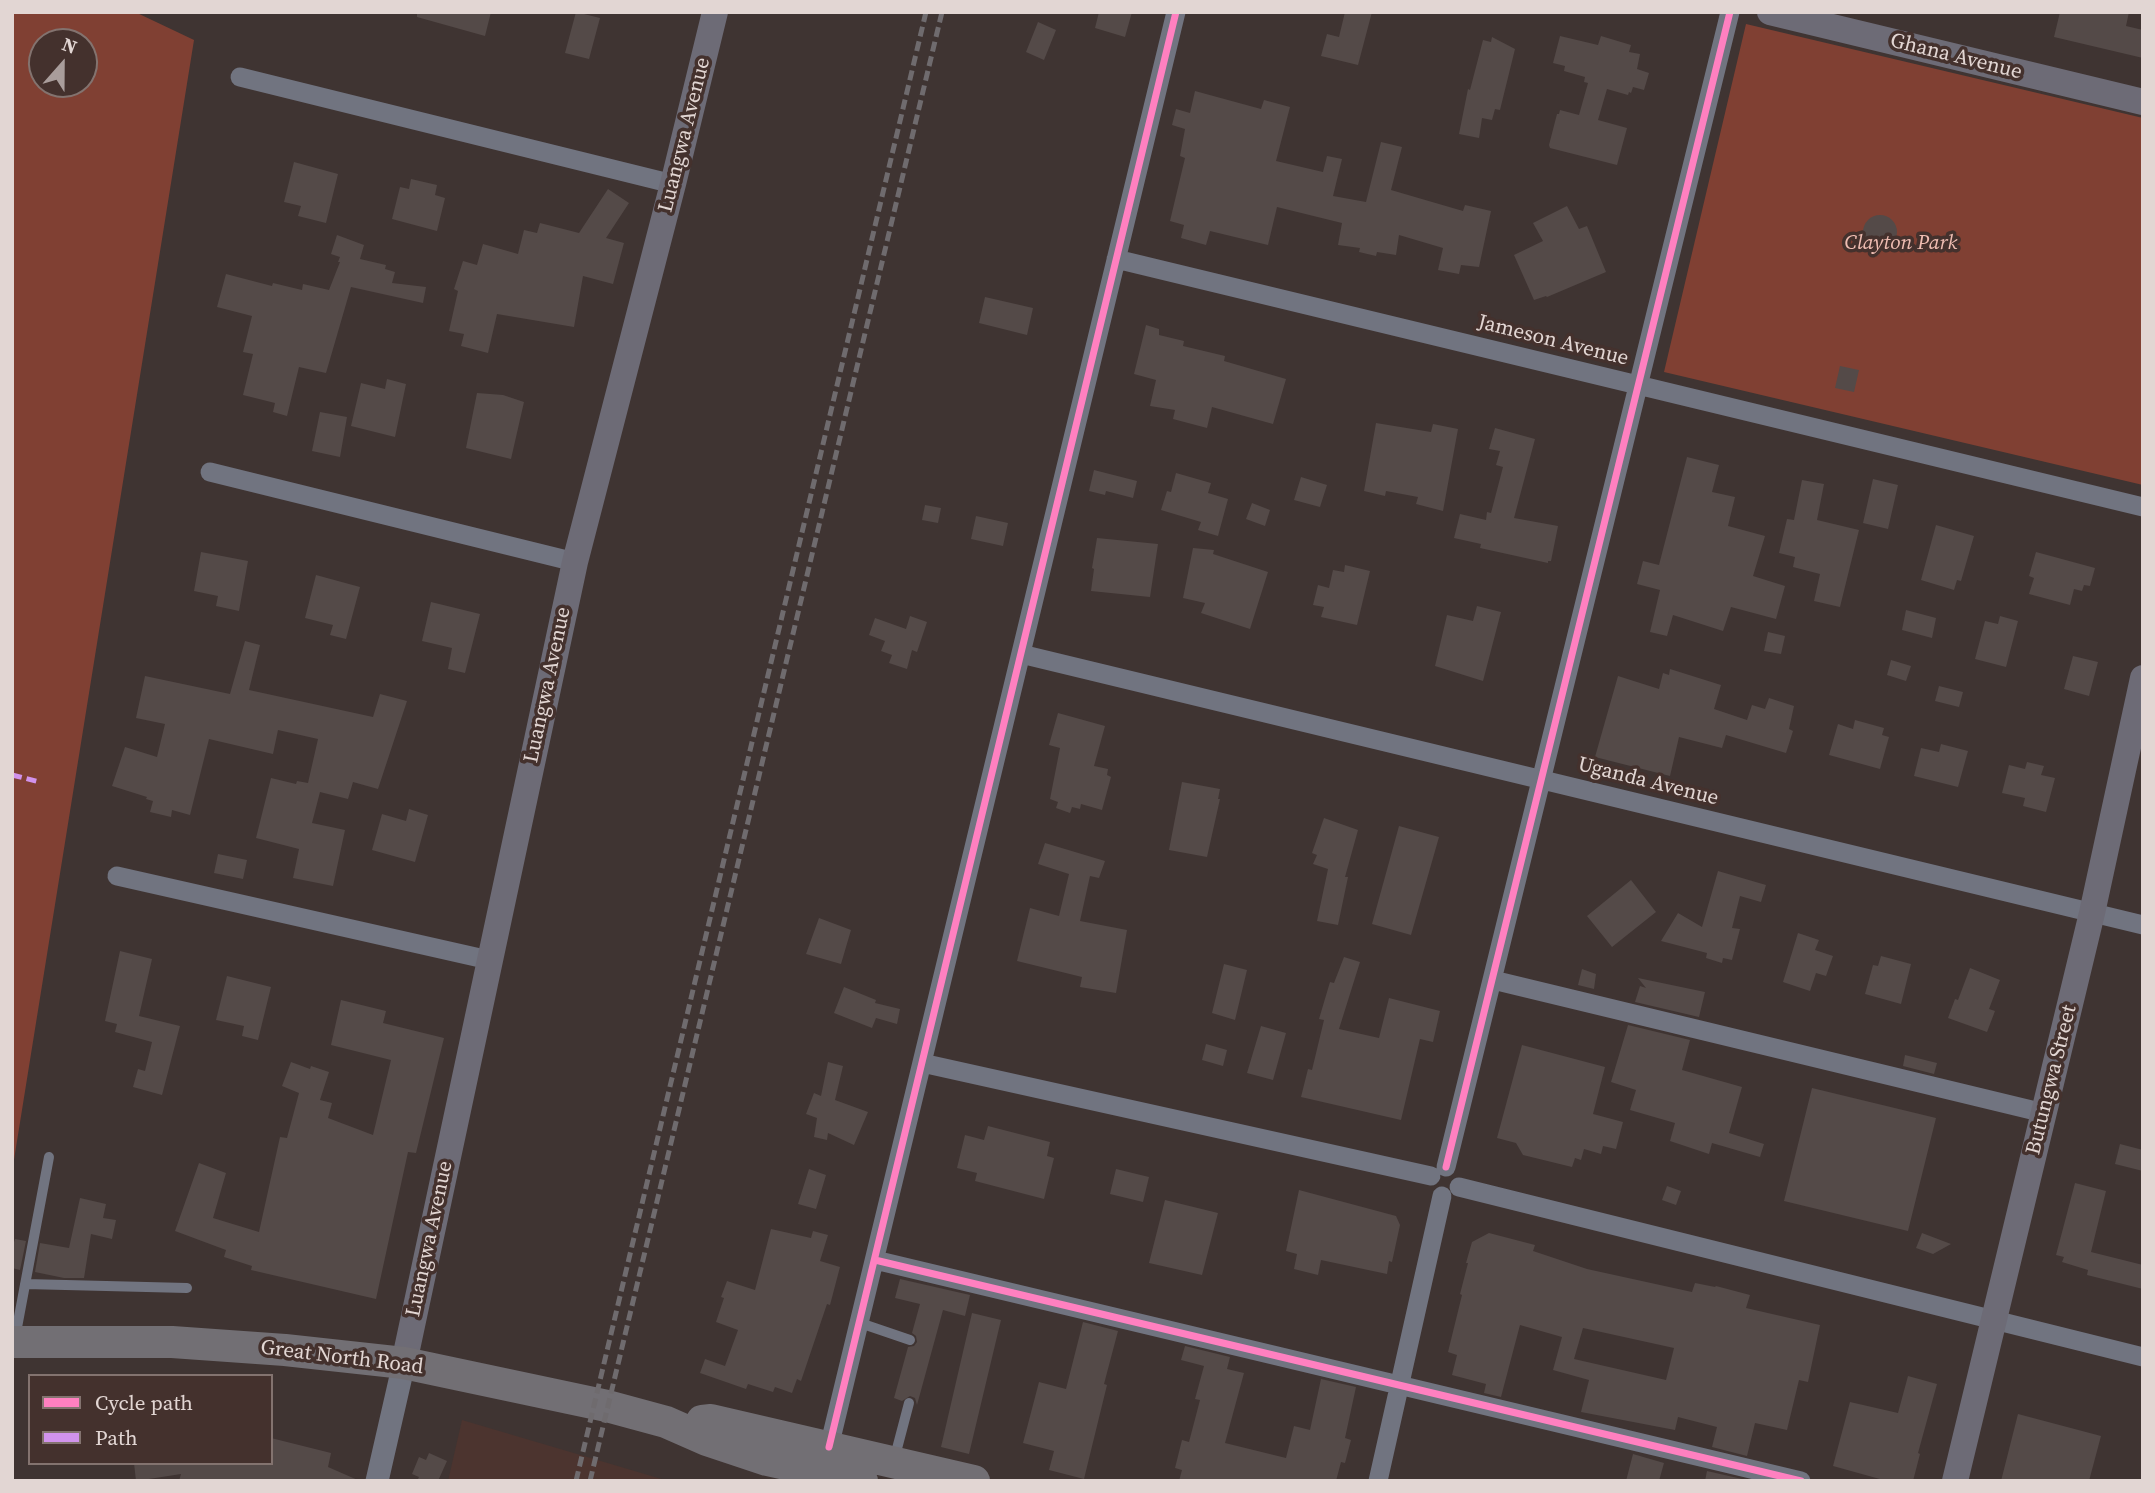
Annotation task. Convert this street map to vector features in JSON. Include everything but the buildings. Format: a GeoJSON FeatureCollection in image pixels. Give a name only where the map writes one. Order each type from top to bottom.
{"type":"FeatureCollection","features":[{"type":"Feature","properties":{"kind":"highway","name":"Great North Road"},"geometry":{"type":"LineString","coordinates":[[13,1342],[172,1342],[285,1350],[404,1363],[594,1403],[666,1422],[707,1440],[767,1460],[825,1466],[893,1462],[974,1481]]}},
{"type":"Feature","properties":{"kind":"highway","name":"Great North Road"},"geometry":{"type":"LineString","coordinates":[[825,1466],[862,1481]]}},
{"type":"Feature","properties":{"kind":"main road","name":"Luangwa Avenue"},"geometry":{"type":"LineString","coordinates":[[404,1363],[575,562],[715,12]]}},
{"type":"Feature","properties":{"kind":"main road","name":"Ghana Avenue"},"geometry":{"type":"LineString","coordinates":[[1770,12],[2143,102]]}},
{"type":"Feature","properties":{"kind":"main road","name":"Butungwa Street"},"geometry":{"type":"LineString","coordinates":[[1955,1481],[2092,913],[2143,678]]}},
{"type":"Feature","properties":{"kind":"street"},"geometry":{"type":"LineString","coordinates":[[825,1466],[1176,12]]}},
{"type":"Feature","properties":{"kind":"street"},"geometry":{"type":"LineString","coordinates":[[1439,1171],[1493,980],[1730,12]]}},
{"type":"Feature","properties":{"kind":"street"},"geometry":{"type":"LineString","coordinates":[[240,77],[673,184]]}},
{"type":"Feature","properties":{"kind":"street","name":"Jameson Avenue"},"geometry":{"type":"LineString","coordinates":[[1116,259],[2143,507]]}},
{"type":"Feature","properties":{"kind":"street"},"geometry":{"type":"LineString","coordinates":[[210,472],[575,562]]}},
{"type":"Feature","properties":{"kind":"street","name":"Uganda Avenue"},"geometry":{"type":"LineString","coordinates":[[1021,654],[2143,925]]}},
{"type":"Feature","properties":{"kind":"street"},"geometry":{"type":"LineString","coordinates":[[117,876],[489,960]]}},
{"type":"Feature","properties":{"kind":"street"},"geometry":{"type":"LineString","coordinates":[[1493,980],[2044,1113]]}},
{"type":"Feature","properties":{"kind":"street"},"geometry":{"type":"LineString","coordinates":[[922,1063],[1458,1174],[1450,1191],[1378,1481]]}},
{"type":"Feature","properties":{"kind":"street"},"geometry":{"type":"LineString","coordinates":[[1450,1191],[2143,1357]]}},
{"type":"Feature","properties":{"kind":"street"},"geometry":{"type":"LineString","coordinates":[[875,1260],[1801,1481]]}},
{"type":"Feature","properties":{"kind":"street"},"geometry":{"type":"LineString","coordinates":[[377,1481],[404,1363]]}},
{"type":"Feature","properties":{"kind":"lane"},"geometry":{"type":"LineString","coordinates":[[13,1342],[49,1157]]}},
{"type":"Feature","properties":{"kind":"lane"},"geometry":{"type":"LineString","coordinates":[[25,1284],[187,1287]]}},
{"type":"Feature","properties":{"kind":"lane"},"geometry":{"type":"LineString","coordinates":[[860,1323],[910,1340]]}},
{"type":"Feature","properties":{"kind":"lane"},"geometry":{"type":"LineString","coordinates":[[893,1462],[909,1402]]}},
{"type":"Feature","properties":{"kind":"shaded area"},"geometry":{"type":"Polygon","coordinates":[[[462,1420],[638,1472],[668,1481],[448,1481],[462,1420]]]}},
{"type":"Feature","properties":{"kind":"green space"},"geometry":{"type":"Polygon","coordinates":[[[12,12],[135,12],[194,40],[12,1172],[12,12]]]}},
{"type":"Feature","properties":{"kind":"green space","name":"Clayton Park"},"geometry":{"type":"Polygon","coordinates":[[[1746,24],[2143,118],[2143,485],[1664,372],[1746,24]]]}},
{"type":"Feature","properties":{"kind":"railway"},"geometry":{"type":"LineString","coordinates":[[576,1481],[926,12]]}},
{"type":"Feature","properties":{"kind":"railway"},"geometry":{"type":"LineString","coordinates":[[590,1481],[942,12]]}},
{"type":"Feature","properties":{"kind":"marked path"},"geometry":{"type":"LineString","coordinates":[[12,775],[40,782]]}},
{"type":"Feature","properties":{"kind":"cycle path"},"geometry":{"type":"LineString","coordinates":[[829,1447],[1176,12]]}},
{"type":"Feature","properties":{"kind":"cycle path"},"geometry":{"type":"LineString","coordinates":[[1446,1167],[1730,12]]}},
{"type":"Feature","properties":{"kind":"cycle path"},"geometry":{"type":"LineString","coordinates":[[875,1260],[1801,1481]]}}]}
